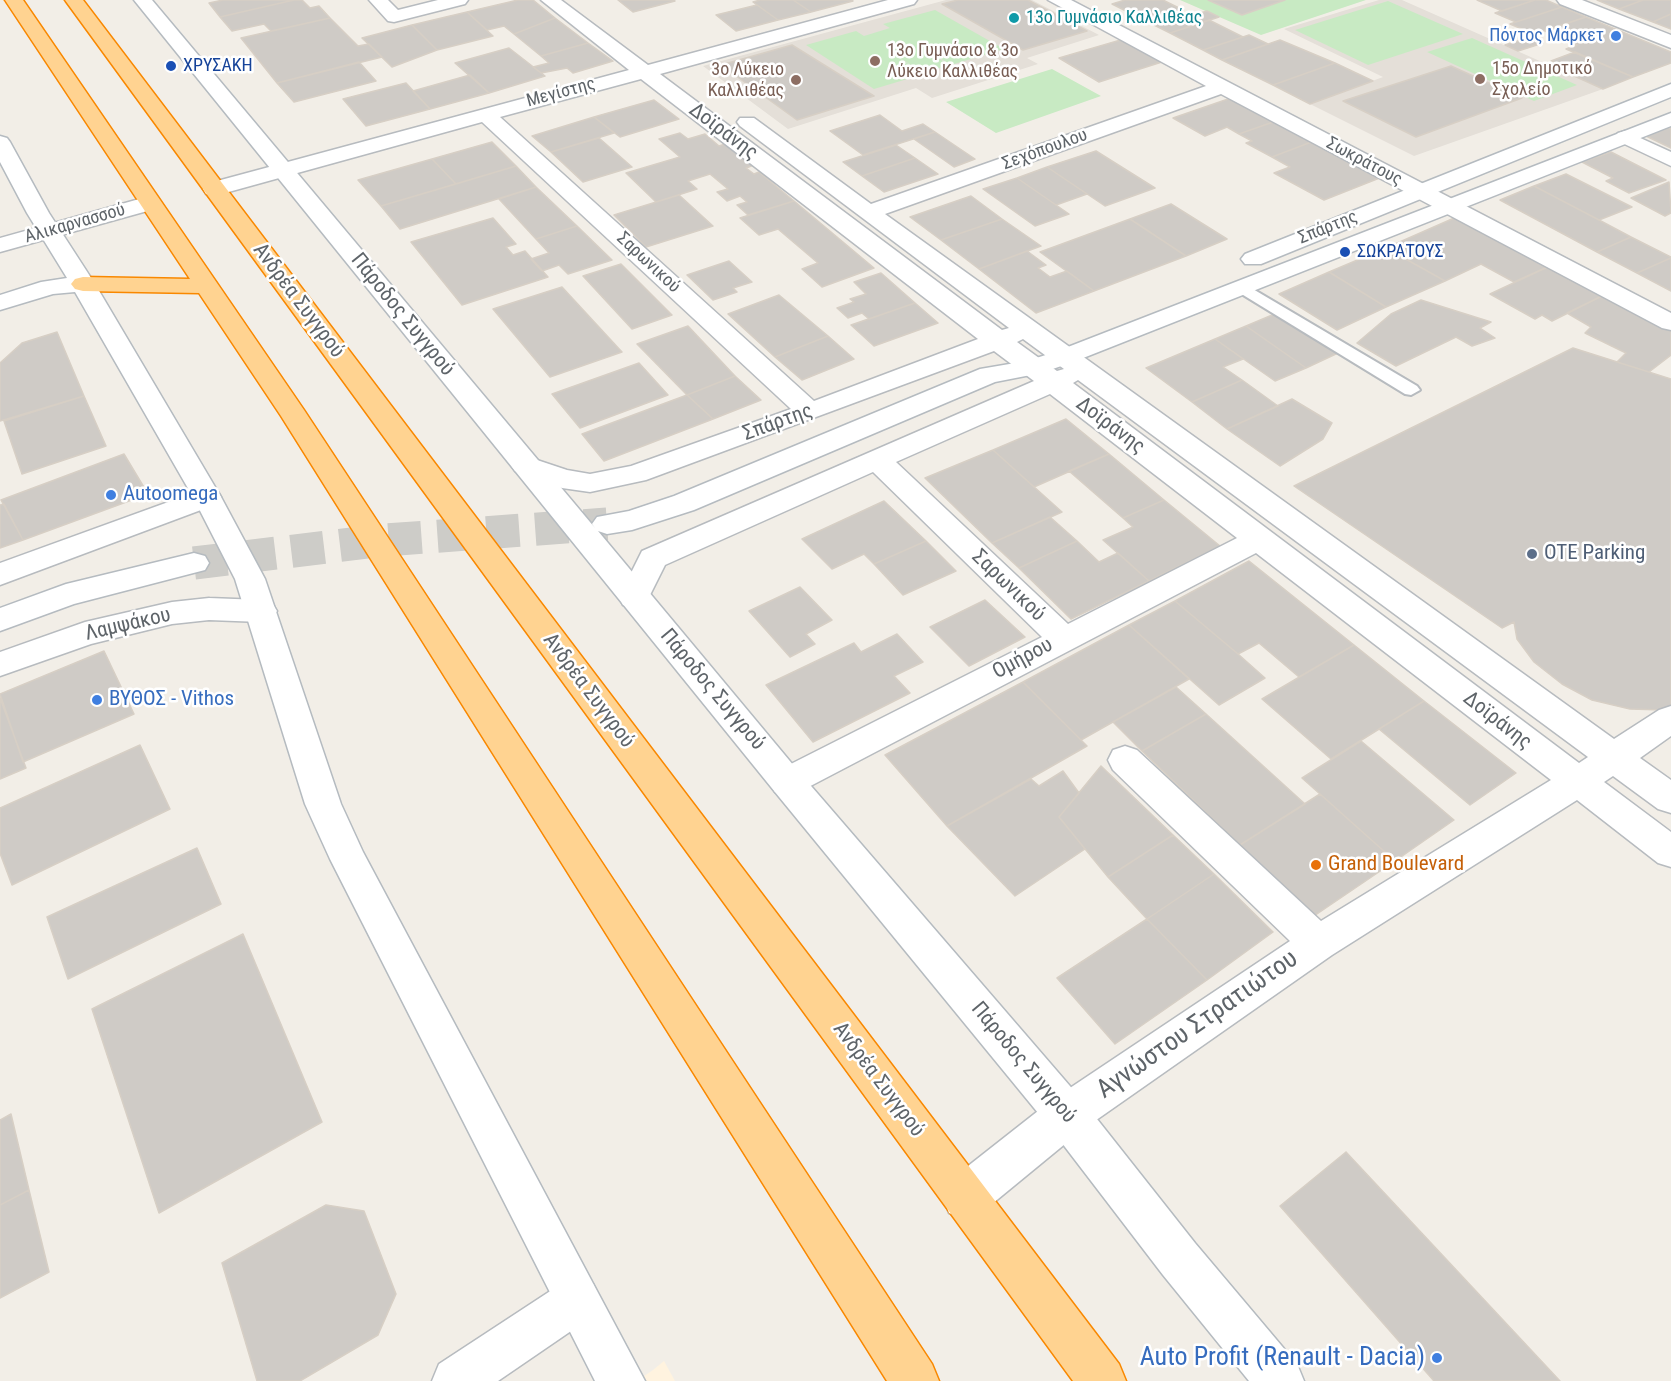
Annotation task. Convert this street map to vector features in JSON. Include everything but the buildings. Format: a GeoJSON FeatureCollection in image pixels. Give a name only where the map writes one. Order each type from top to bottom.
{"type":"FeatureCollection","features":[{"type":"Feature","properties":{"kind":"highway"},"geometry":{"type":"LineString","coordinates":[[14,0],[294,416],[915,1381]]}},
{"type":"Feature","properties":{"kind":"highway","name":"Ανδρέα Συγγρού"},"geometry":{"type":"LineString","coordinates":[[74,0],[1102,1381]]}},
{"type":"Feature","properties":{"kind":"highway"},"geometry":{"type":"LineString","coordinates":[[83,284],[206,286]]}},
{"type":"Feature","properties":{"kind":"street","name":"Πάροδος Συγγρού"},"geometry":{"type":"LineString","coordinates":[[143,0],[787,782],[1067,1115],[1179,1259],[1280,1381]]}},
{"type":"Feature","properties":{"kind":"street"},"geometry":{"type":"LineString","coordinates":[[378,0],[394,17],[459,0]]}},
{"type":"Feature","properties":{"kind":"street","name":"Δοϊράνης"},"geometry":{"type":"LineString","coordinates":[[550,0],[643,71],[1039,356],[1671,799]]}},
{"type":"Feature","properties":{"kind":"street","name":"Δοϊράνης"},"geometry":{"type":"LineString","coordinates":[[582,0],[688,78]]}},
{"type":"Feature","properties":{"kind":"street","name":"Μεγίστης"},"geometry":{"type":"LineString","coordinates":[[214,189],[908,0]]}},
{"type":"Feature","properties":{"kind":"street","name":"Σωκράτους"},"geometry":{"type":"LineString","coordinates":[[1057,0],[1671,323]]}},
{"type":"Feature","properties":{"kind":"street"},"geometry":{"type":"LineString","coordinates":[[1566,0],[1671,42]]}},
{"type":"Feature","properties":{"kind":"street","name":"Σεχόπουλου"},"geometry":{"type":"LineString","coordinates":[[869,212],[1222,87]]}},
{"type":"Feature","properties":{"kind":"street","name":"Σπάρτης"},"geometry":{"type":"LineString","coordinates":[[1236,278],[1419,192],[1671,90]]}},
{"type":"Feature","properties":{"kind":"street","name":"Δοϊράνης"},"geometry":{"type":"LineString","coordinates":[[726,106],[869,212],[1039,356],[1261,538],[1671,852]]}},
{"type":"Feature","properties":{"kind":"street","name":"Σαρωνικού"},"geometry":{"type":"LineString","coordinates":[[485,114],[810,412]]}},
{"type":"Feature","properties":{"kind":"street","name":"Σπάρτης"},"geometry":{"type":"LineString","coordinates":[[607,524],[632,520],[684,504],[989,375],[1236,278],[1448,207],[1671,119]]}},
{"type":"Feature","properties":{"kind":"street"},"geometry":{"type":"LineString","coordinates":[[1625,137],[1671,160]]}},
{"type":"Feature","properties":{"kind":"street"},"geometry":{"type":"LineString","coordinates":[[0,142],[49,231],[83,284],[207,497],[250,579],[323,804],[348,859],[621,1381]]}},
{"type":"Feature","properties":{"kind":"street","name":"Αλικαρνασσού"},"geometry":{"type":"LineString","coordinates":[[0,245],[150,202]]}},
{"type":"Feature","properties":{"kind":"street"},"geometry":{"type":"LineString","coordinates":[[0,303],[40,289],[83,284]]}},
{"type":"Feature","properties":{"kind":"street","name":"Σπάρτης"},"geometry":{"type":"LineString","coordinates":[[634,597],[653,558],[876,459],[1039,356],[1176,290]]}},
{"type":"Feature","properties":{"kind":"street","name":"Σπάρτης"},"geometry":{"type":"LineString","coordinates":[[525,465],[562,479],[590,483],[613,480],[636,474],[810,412],[1039,356]]}},
{"type":"Feature","properties":{"kind":"street","name":"Σαρωνικού"},"geometry":{"type":"LineString","coordinates":[[876,459],[1063,638]]}},
{"type":"Feature","properties":{"kind":"street"},"geometry":{"type":"LineString","coordinates":[[0,574],[207,497]]}},
{"type":"Feature","properties":{"kind":"street","name":"Ομήρου"},"geometry":{"type":"LineString","coordinates":[[787,782],[1261,538]]}},
{"type":"Feature","properties":{"kind":"street","name":"Λαμψάκου"},"geometry":{"type":"LineString","coordinates":[[0,620],[66,595],[194,563]]}},
{"type":"Feature","properties":{"kind":"street","name":"Λαμψάκου"},"geometry":{"type":"LineString","coordinates":[[0,664],[85,634],[172,613],[209,609],[261,611]]}},
{"type":"Feature","properties":{"kind":"street","name":"Αγνώστου Στρατιώτου"},"geometry":{"type":"LineString","coordinates":[[965,1197],[1067,1115],[1318,943],[1577,782],[1671,719]]}},
{"type":"Feature","properties":{"kind":"street","name":"Αγνώστου Στρατιώτου"},"geometry":{"type":"LineString","coordinates":[[1125,760],[1318,943]]}},
{"type":"Feature","properties":{"kind":"street"},"geometry":{"type":"LineString","coordinates":[[456,1381],[577,1300]]}},
{"type":"Feature","properties":{"kind":"lane"},"geometry":{"type":"LineString","coordinates":[[1236,278],[1411,390]]}},
{"type":"Feature","properties":{"kind":"shaded area","name":"13ο Γυμνάσιο & 3ο Λύκειο Καλλιθέας"},"geometry":{"type":"Polygon","coordinates":[[[946,0],[1032,0],[1099,35],[1027,58],[1038,64],[932,98],[916,88],[788,129],[703,66],[946,0]]]}},
{"type":"Feature","properties":{"kind":"shaded area","name":"15ο Δημοτικό Σχολείο"},"geometry":{"type":"Polygon","coordinates":[[[1379,0],[1402,0],[1603,89],[1414,156],[1310,104],[1383,77],[1284,29],[1379,0]]]}},
{"type":"Feature","properties":{"kind":"shaded area"},"geometry":{"type":"Polygon","coordinates":[[[664,1361],[675,1381],[637,1381],[653,1370],[664,1361]]]}},
{"type":"Feature","properties":{"kind":"green space"},"geometry":{"type":"Polygon","coordinates":[[[1180,0],[1366,0],[1261,35],[1180,0]]]}},
{"type":"Feature","properties":{"kind":"green space"},"geometry":{"type":"Polygon","coordinates":[[[1388,1],[1463,34],[1368,65],[1295,30],[1388,1]]]}},
{"type":"Feature","properties":{"kind":"green space"},"geometry":{"type":"Polygon","coordinates":[[[935,10],[1004,49],[951,65],[917,44],[949,65],[924,73],[887,50],[924,74],[874,89],[806,45],[856,31],[864,36],[890,28],[883,24],[935,10]]]}},
{"type":"Feature","properties":{"kind":"green space"},"geometry":{"type":"Polygon","coordinates":[[[1472,38],[1577,85],[1534,101],[1427,52],[1472,38]]]}},
{"type":"Feature","properties":{"kind":"green space"},"geometry":{"type":"Polygon","coordinates":[[[1052,69],[1101,96],[996,133],[946,102],[1052,69]]]}},
{"type":"Feature","properties":{"kind":"tunnel"},"geometry":{"type":"LineString","coordinates":[[194,563],[385,540],[607,524]]}},
{"type":"Feature","properties":{"kind":"place","name":"13ο Γυμνάσιο Καλλιθέας"},"geometry":{"type":"Point","coordinates":[1014,18]}},
{"type":"Feature","properties":{"kind":"place","name":"Πόντος Μάρκετ"},"geometry":{"type":"Point","coordinates":[1616,36]}},
{"type":"Feature","properties":{"kind":"place","name":"13ο Γυμνάσιο & 3ο Λύκειο Καλλιθέας"},"geometry":{"type":"Point","coordinates":[875,61]}},
{"type":"Feature","properties":{"kind":"place","name":"ΧΡΥΣΑΚΗ"},"geometry":{"type":"Point","coordinates":[171,66]}},
{"type":"Feature","properties":{"kind":"place","name":"15ο Δημοτικό Σχολείο"},"geometry":{"type":"Point","coordinates":[1480,79]}},
{"type":"Feature","properties":{"kind":"place","name":"3ο Λύκειο Καλλιθέας"},"geometry":{"type":"Point","coordinates":[796,80]}},
{"type":"Feature","properties":{"kind":"place","name":"ΣΩΚΡΑΤΟΥΣ"},"geometry":{"type":"Point","coordinates":[1345,252]}},
{"type":"Feature","properties":{"kind":"place","name":"Autoomega"},"geometry":{"type":"Point","coordinates":[111,495]}},
{"type":"Feature","properties":{"kind":"place","name":"OTE Parking"},"geometry":{"type":"Point","coordinates":[1532,554]}},
{"type":"Feature","properties":{"kind":"place","name":"ΒΥΘΟΣ - Vithos"},"geometry":{"type":"Point","coordinates":[97,700]}},
{"type":"Feature","properties":{"kind":"place","name":"Grand Boulevard"},"geometry":{"type":"Point","coordinates":[1316,865]}},
{"type":"Feature","properties":{"kind":"place","name":"Auto Profit (Renault - Dacia)"},"geometry":{"type":"Point","coordinates":[1437,1358]}}]}
